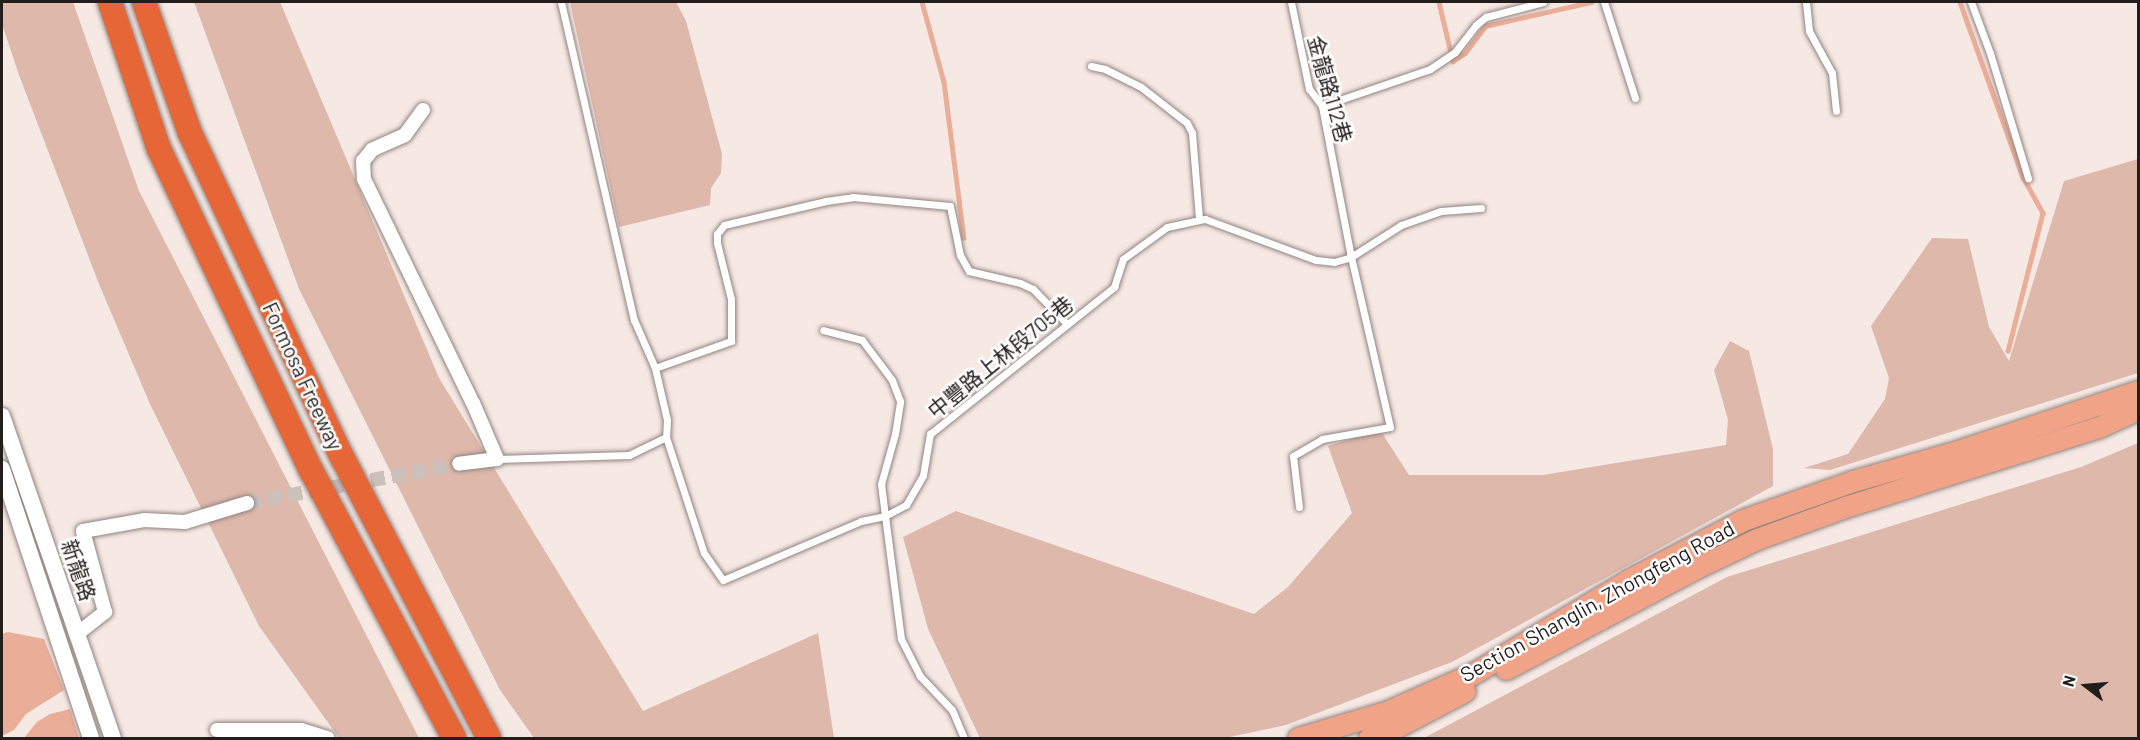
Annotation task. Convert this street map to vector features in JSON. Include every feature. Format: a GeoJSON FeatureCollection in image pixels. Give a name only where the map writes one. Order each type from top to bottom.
{"type":"FeatureCollection","features":[{"type":"Feature","properties":{"kind":"highway","name":"Formosa Freeway"},"geometry":{"type":"LineString","coordinates":[[110,2],[159,149],[312,472],[454,738]]}},
{"type":"Feature","properties":{"kind":"highway","name":"Formosa Freeway"},"geometry":{"type":"LineString","coordinates":[[144,2],[190,134],[341,455],[489,738]]}},
{"type":"Feature","properties":{"kind":"main road","name":"Section Shanglin, Zhongfeng Road"},"geometry":{"type":"LineString","coordinates":[[1298,738],[1386,712],[1474,673],[1632,578],[1743,520],[1853,482],[1954,452],[2139,391]]}},
{"type":"Feature","properties":{"kind":"main road","name":"Section Shanglin, Zhongfeng Road"},"geometry":{"type":"LineString","coordinates":[[1369,738],[1385,733],[1698,567],[1757,539],[1845,507],[2099,427],[2139,410]]}},
{"type":"Feature","properties":{"kind":"street"},"geometry":{"type":"LineString","coordinates":[[423,110],[405,135],[372,150],[363,161],[364,179],[473,403],[497,459],[459,464]]}},
{"type":"Feature","properties":{"kind":"street","name":"新龍路"},"geometry":{"type":"LineString","coordinates":[[2,416],[113,738]]}},
{"type":"Feature","properties":{"kind":"street","name":"新龍路"},"geometry":{"type":"LineString","coordinates":[[2,469],[91,738]]}},
{"type":"Feature","properties":{"kind":"street"},"geometry":{"type":"LineString","coordinates":[[77,634],[105,612],[83,531],[144,520],[185,522],[248,503]]}},
{"type":"Feature","properties":{"kind":"street"},"geometry":{"type":"LineString","coordinates":[[217,730],[301,730],[328,738]]}},
{"type":"Feature","properties":{"kind":"lane"},"geometry":{"type":"LineString","coordinates":[[561,2],[634,320],[655,368],[667,420],[666,437],[704,553],[723,580],[861,521],[885,516]]}},
{"type":"Feature","properties":{"kind":"lane","name":"金龍路112巷"},"geometry":{"type":"LineString","coordinates":[[1291,2],[1309,89],[1322,106],[1351,257],[1390,427],[1322,439],[1293,456],[1299,507]]}},
{"type":"Feature","properties":{"kind":"lane"},"geometry":{"type":"LineString","coordinates":[[1322,106],[1430,69],[1455,52],[1476,25],[1486,17],[1543,2]]}},
{"type":"Feature","properties":{"kind":"lane"},"geometry":{"type":"LineString","coordinates":[[1604,2],[1635,98]]}},
{"type":"Feature","properties":{"kind":"lane"},"geometry":{"type":"LineString","coordinates":[[1806,2],[1809,31],[1832,73],[1836,111]]}},
{"type":"Feature","properties":{"kind":"lane"},"geometry":{"type":"LineString","coordinates":[[1971,2],[1990,53],[2028,178]]}},
{"type":"Feature","properties":{"kind":"lane"},"geometry":{"type":"LineString","coordinates":[[1091,66],[1105,69],[1141,87],[1187,123],[1192,133],[1199,219],[1316,260],[1334,262],[1351,257],[1401,225],[1441,211],[1481,208]]}},
{"type":"Feature","properties":{"kind":"lane"},"geometry":{"type":"LineString","coordinates":[[655,368],[731,341],[731,299],[717,243],[717,234],[724,225],[826,201],[854,197],[950,206],[960,255],[969,271],[1020,283],[1033,289],[1067,324]]}},
{"type":"Feature","properties":{"kind":"lane","name":"中豐路上林段705巷"},"geometry":{"type":"LineString","coordinates":[[885,516],[906,505],[923,475],[930,434],[1114,287],[1123,259],[1167,227],[1199,219]]}},
{"type":"Feature","properties":{"kind":"lane"},"geometry":{"type":"LineString","coordinates":[[823,330],[862,340],[892,380],[900,401],[895,434],[881,484],[901,639],[920,675],[952,710],[964,738]]}},
{"type":"Feature","properties":{"kind":"lane"},"geometry":{"type":"LineString","coordinates":[[497,459],[629,455],[666,437]]}},
{"type":"Feature","properties":{"kind":"shaded area"},"geometry":{"type":"Polygon","coordinates":[[[2,2],[73,2],[139,191],[419,738],[339,738],[259,626],[150,404],[99,284],[19,75],[2,24],[2,2]]]}},
{"type":"Feature","properties":{"kind":"shaded area"},"geometry":{"type":"Polygon","coordinates":[[[194,2],[280,2],[439,378],[643,711],[818,633],[834,738],[534,738],[500,690],[299,289],[194,2]]]}},
{"type":"Feature","properties":{"kind":"shaded area"},"geometry":{"type":"Polygon","coordinates":[[[570,2],[676,2],[686,21],[722,154],[721,173],[711,188],[710,205],[619,227],[570,2]]]}},
{"type":"Feature","properties":{"kind":"shaded area"},"geometry":{"type":"Polygon","coordinates":[[[2138,159],[2138,373],[1830,470],[1804,468],[1848,454],[1885,399],[1889,378],[1871,326],[1932,238],[1968,239],[1989,327],[2009,361],[2064,181],[2138,159]]]}},
{"type":"Feature","properties":{"kind":"shaded area"},"geometry":{"type":"Polygon","coordinates":[[[1730,341],[1749,351],[1773,449],[1773,486],[1452,662],[1286,725],[1225,738],[980,738],[928,629],[903,537],[956,511],[1254,614],[1288,587],[1352,513],[1328,446],[1380,430],[1409,475],[1543,475],[1726,445],[1728,420],[1714,370],[1730,341]]]}},
{"type":"Feature","properties":{"kind":"shaded area"},"geometry":{"type":"Polygon","coordinates":[[[2138,443],[2138,738],[1424,738],[1727,577],[2081,467],[2138,443]]]}},
{"type":"Feature","properties":{"kind":"shaded area"},"geometry":{"type":"Polygon","coordinates":[[[8,632],[44,639],[64,690],[26,714],[14,730],[2,736],[2,634],[8,632]]]}},
{"type":"Feature","properties":{"kind":"shaded area"},"geometry":{"type":"Polygon","coordinates":[[[70,709],[79,738],[24,738],[37,722],[50,714],[70,709]]]}},
{"type":"Feature","properties":{"kind":"waterway"},"geometry":{"type":"LineString","coordinates":[[922,2],[944,82],[964,238]]}},
{"type":"Feature","properties":{"kind":"waterway"},"geometry":{"type":"LineString","coordinates":[[1439,2],[1453,61],[1465,53],[1485,26],[1591,2]]}},
{"type":"Feature","properties":{"kind":"waterway"},"geometry":{"type":"LineString","coordinates":[[1960,2],[2023,177],[2043,213],[2008,351]]}},
{"type":"Feature","properties":{"kind":"tunnel"},"geometry":{"type":"LineString","coordinates":[[247,503],[459,464]]}}]}
